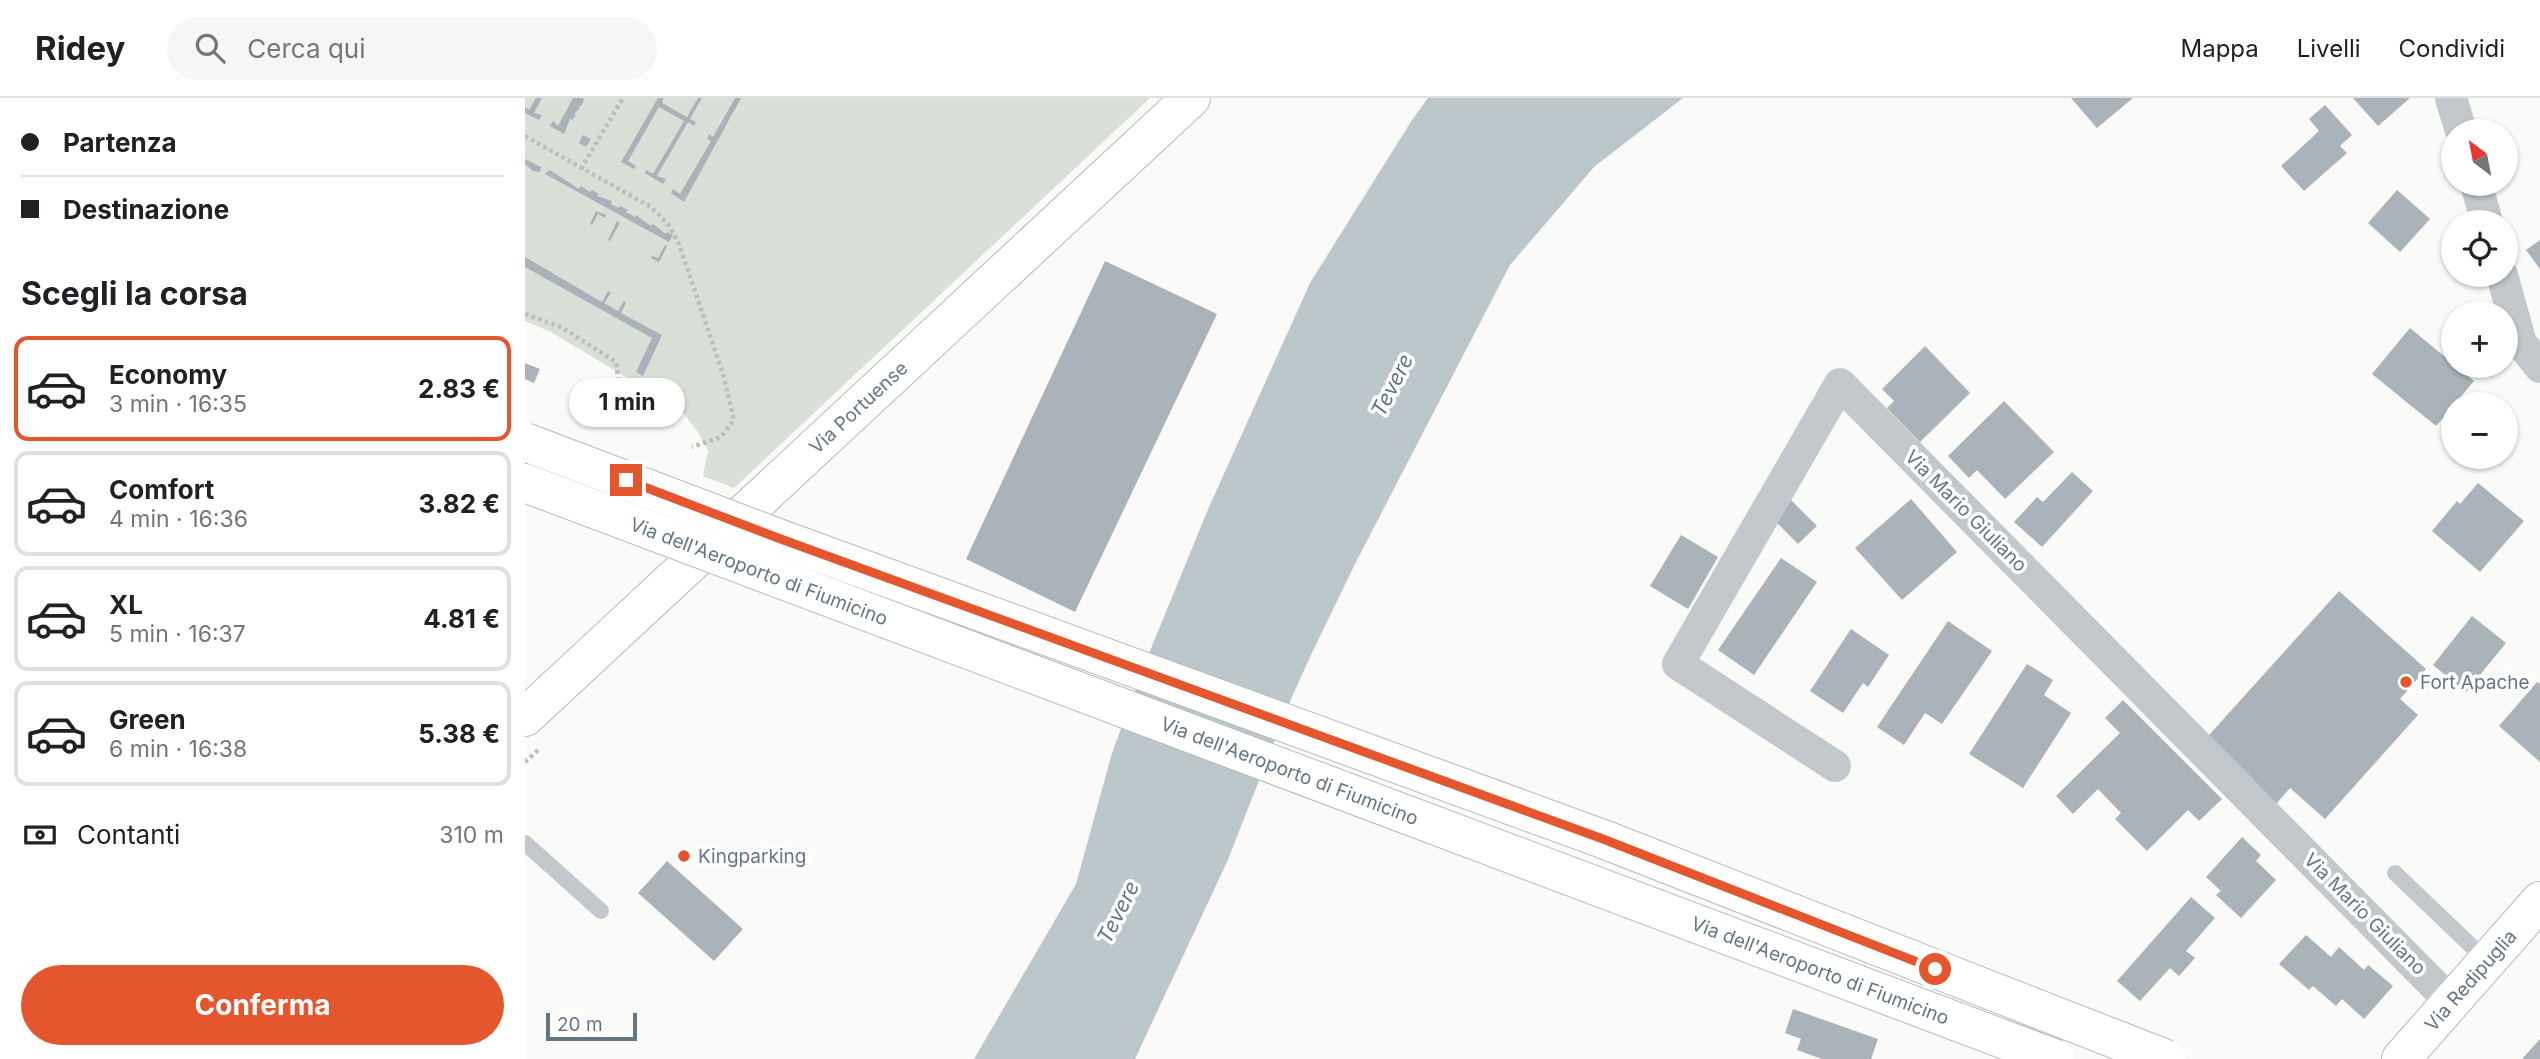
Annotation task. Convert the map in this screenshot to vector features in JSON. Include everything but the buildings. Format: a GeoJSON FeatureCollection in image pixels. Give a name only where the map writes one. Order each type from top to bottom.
{"type":"FeatureCollection","features":[{"type":"Feature","properties":{"kind":"main road","name":"Via Portuense"},"geometry":{"type":"LineString","coordinates":[[525,717],[1191,98]]}},
{"type":"Feature","properties":{"kind":"main road","name":"Via dell'Aeroporto di Fiumicino"},"geometry":{"type":"LineString","coordinates":[[525,442],[778,538],[1603,839],[2166,1059]]}},
{"type":"Feature","properties":{"kind":"main road","name":"Via dell'Aeroporto di Fiumicino"},"geometry":{"type":"LineString","coordinates":[[525,483],[2056,1059]]}},
{"type":"Feature","properties":{"kind":"main road","name":"Via Redipuglia"},"geometry":{"type":"LineString","coordinates":[[2401,1059],[2534,910]]}},
{"type":"Feature","properties":{"kind":"street"},"geometry":{"type":"LineString","coordinates":[[2451,98],[2457,119]]}},
{"type":"Feature","properties":{"kind":"street"},"geometry":{"type":"LineString","coordinates":[[2505,287],[2521,343],[2540,367]]}},
{"type":"Feature","properties":{"kind":"street","name":"Via Mario Giuliano"},"geometry":{"type":"LineString","coordinates":[[1835,766],[1678,664],[1840,384],[2451,1002]]}},
{"type":"Feature","properties":{"kind":"lane"},"geometry":{"type":"LineString","coordinates":[[525,844],[601,911]]}},
{"type":"Feature","properties":{"kind":"lane"},"geometry":{"type":"LineString","coordinates":[[2395,873],[2487,961]]}},
{"type":"Feature","properties":{"kind":"path"},"geometry":{"type":"LineString","coordinates":[[581,169],[623,98]]}},
{"type":"Feature","properties":{"kind":"path"},"geometry":{"type":"LineString","coordinates":[[525,136],[651,207],[668,224],[680,244],[723,374],[734,420],[721,437],[692,447]]}},
{"type":"Feature","properties":{"kind":"path"},"geometry":{"type":"LineString","coordinates":[[525,314],[561,327],[616,362],[621,391]]}},
{"type":"Feature","properties":{"kind":"shaded area"},"geometry":{"type":"Polygon","coordinates":[[[525,98],[1150,98],[734,488],[703,476],[708,451],[682,411],[551,332],[525,321],[525,98]]]}},
{"type":"Feature","properties":{"kind":"water","name":"Tevere"},"geometry":{"type":"Polygon","coordinates":[[[1428,98],[1683,98],[1594,167],[1510,265],[1355,564],[1310,657],[1227,862],[1135,1059],[974,1059],[1076,884],[1112,753],[1152,646],[1209,507],[1310,283],[1428,98]]]}},
{"type":"Feature","properties":{"kind":"place","name":"Fort Apache"},"geometry":{"type":"Point","coordinates":[2406,682]}},
{"type":"Feature","properties":{"kind":"place","name":"Kingparking"},"geometry":{"type":"Point","coordinates":[684,856]}},
{"type":"Feature","properties":{"kind":"route"},"geometry":{"type":"LineString","coordinates":[[626,480],[1603,839],[1935,969]]}}]}
